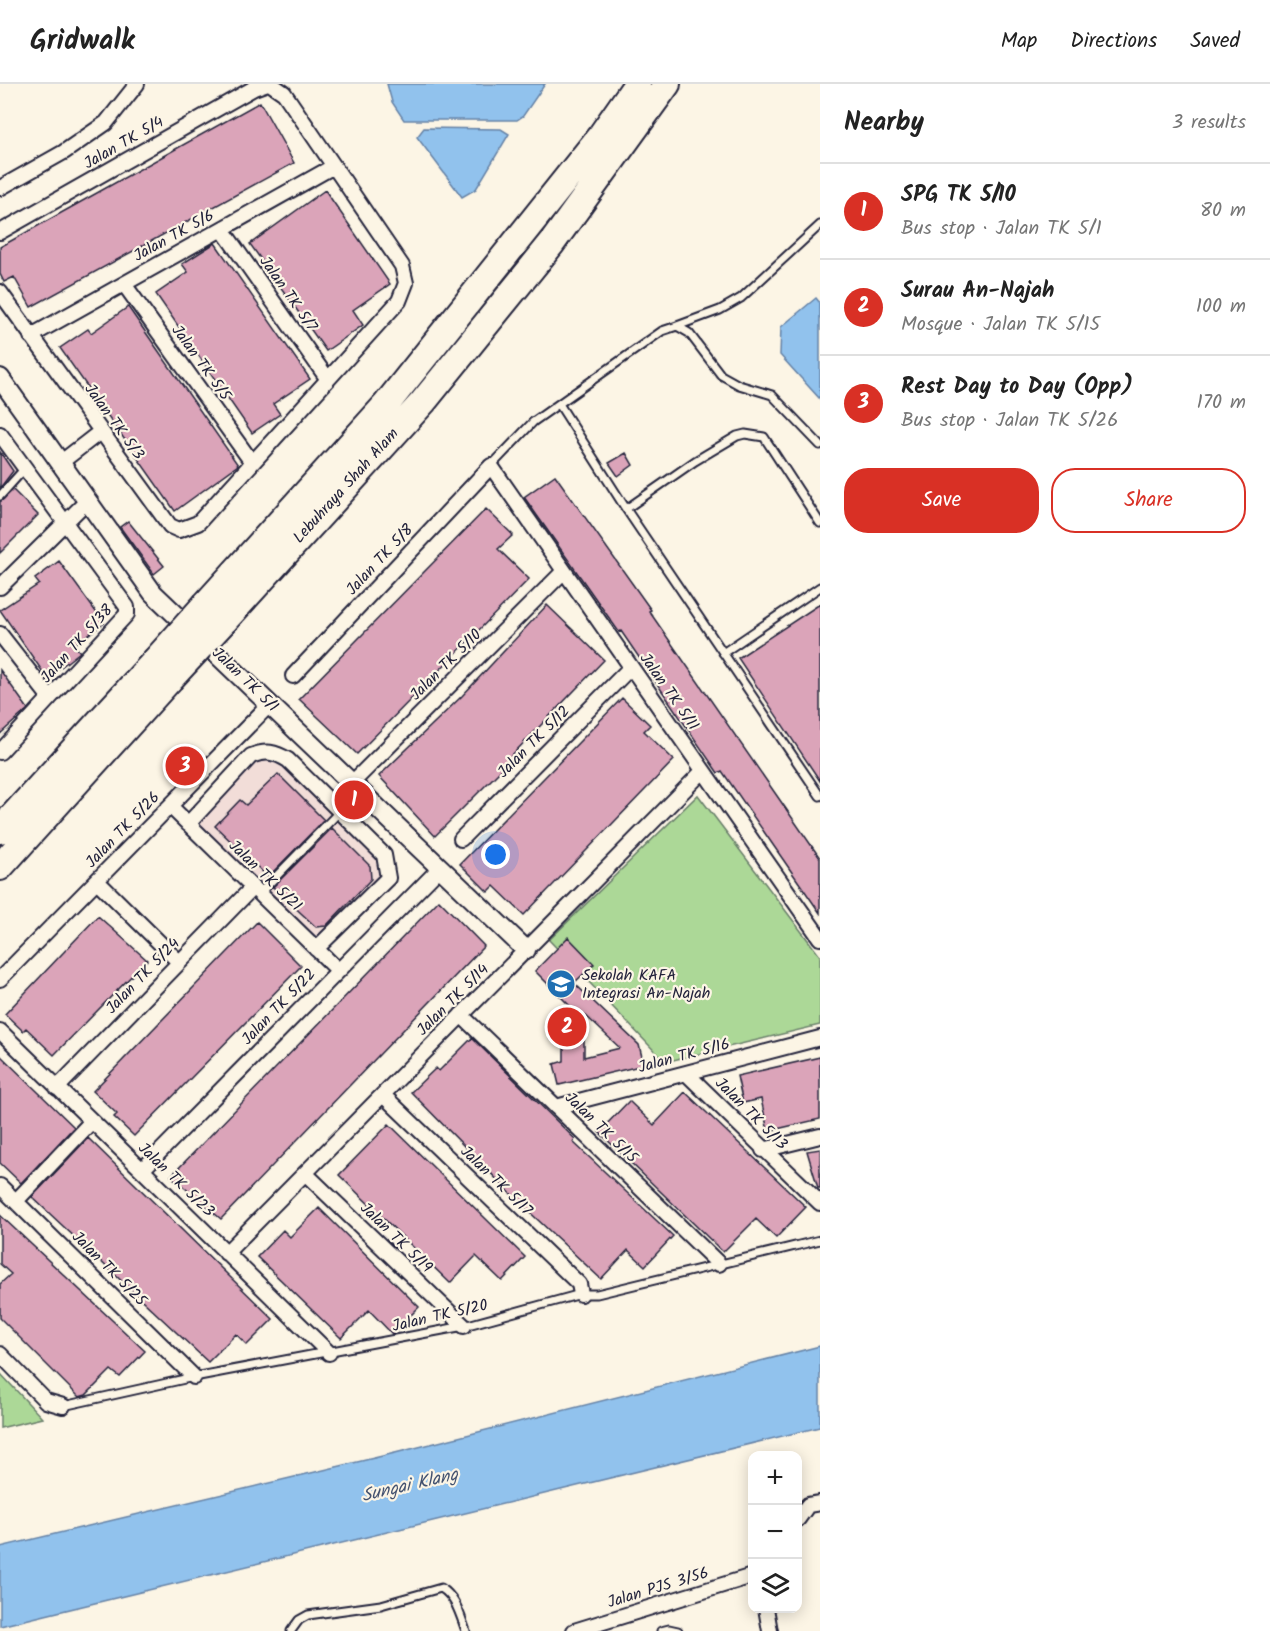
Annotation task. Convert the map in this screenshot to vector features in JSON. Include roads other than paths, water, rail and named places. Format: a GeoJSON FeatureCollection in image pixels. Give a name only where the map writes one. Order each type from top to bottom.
{"type":"FeatureCollection","features":[{"type":"Feature","properties":{"kind":"highway","name":"Lebuhraya Shah Alam"},"geometry":{"type":"LineString","coordinates":[[215,613],[385,406],[602,134],[637,84]]}},
{"type":"Feature","properties":{"kind":"highway","name":"Lebuhraya Shah Alam"},"geometry":{"type":"LineString","coordinates":[[0,867],[163,670],[215,613],[430,393],[552,243],[667,84]]}},
{"type":"Feature","properties":{"kind":"highway","name":"Lebuhraya Shah Alam"},"geometry":{"type":"LineString","coordinates":[[0,830],[163,670]]}},
{"type":"Feature","properties":{"kind":"street"},"geometry":{"type":"LineString","coordinates":[[0,188],[64,152],[106,123],[138,84]]}},
{"type":"Feature","properties":{"kind":"street","name":"Jalan TK 5/4"},"geometry":{"type":"LineString","coordinates":[[0,232],[254,88],[265,84]]}},
{"type":"Feature","properties":{"kind":"street"},"geometry":{"type":"LineString","coordinates":[[251,461],[399,301],[406,283],[402,266],[284,93],[271,84]]}},
{"type":"Feature","properties":{"kind":"street","name":"Jalan TK 5/6"},"geometry":{"type":"LineString","coordinates":[[31,336],[334,166]]}},
{"type":"Feature","properties":{"kind":"street","name":"Jalan TK 5/7"},"geometry":{"type":"LineString","coordinates":[[222,229],[327,378]]}},
{"type":"Feature","properties":{"kind":"street","name":"Jalan TK 5/5"},"geometry":{"type":"LineString","coordinates":[[124,284],[251,461]]}},
{"type":"Feature","properties":{"kind":"street"},"geometry":{"type":"LineString","coordinates":[[0,291],[31,336]]}},
{"type":"Feature","properties":{"kind":"street","name":"Jalan TK 5/3"},"geometry":{"type":"LineString","coordinates":[[31,336],[170,526],[179,530],[198,523],[251,461]]}},
{"type":"Feature","properties":{"kind":"street","name":"Jalan TK 5/1"},"geometry":{"type":"LineString","coordinates":[[0,378],[153,593],[526,950]]}},
{"type":"Feature","properties":{"kind":"street"},"geometry":{"type":"LineString","coordinates":[[60,463],[100,432]]}},
{"type":"Feature","properties":{"kind":"street"},"geometry":{"type":"LineString","coordinates":[[0,434],[66,522]]}},
{"type":"Feature","properties":{"kind":"street","name":"Jalan TK 5/11"},"geometry":{"type":"LineString","coordinates":[[490,466],[820,938]]}},
{"type":"Feature","properties":{"kind":"street","name":"Jalan TK 5/8"},"geometry":{"type":"LineString","coordinates":[[293,676],[490,466]]}},
{"type":"Feature","properties":{"kind":"street"},"geometry":{"type":"LineString","coordinates":[[1,584],[87,501]]}},
{"type":"Feature","properties":{"kind":"street","name":"Jalan TK 5/38"},"geometry":{"type":"LineString","coordinates":[[0,752],[127,614],[125,602],[66,522]]}},
{"type":"Feature","properties":{"kind":"street","name":"Jalan TK 5/10"},"geometry":{"type":"LineString","coordinates":[[351,783],[564,571]]}},
{"type":"Feature","properties":{"kind":"street"},"geometry":{"type":"LineString","coordinates":[[0,634],[50,698]]}},
{"type":"Feature","properties":{"kind":"street","name":"Jalan TK 5/12"},"geometry":{"type":"LineString","coordinates":[[461,839],[631,668]]}},
{"type":"Feature","properties":{"kind":"street","name":"Jalan TK 5/26"},"geometry":{"type":"LineString","coordinates":[[0,979],[270,704]]}},
{"type":"Feature","properties":{"kind":"street"},"geometry":{"type":"LineString","coordinates":[[188,824],[251,756],[262,752],[276,753],[288,760],[384,855],[388,878],[316,949]]}},
{"type":"Feature","properties":{"kind":"street","name":"Jalan TK 5/14"},"geometry":{"type":"LineString","coordinates":[[226,1252],[703,771]]}},
{"type":"Feature","properties":{"kind":"street","name":"Jalan TK 5/21"},"geometry":{"type":"LineString","coordinates":[[170,806],[338,970]]}},
{"type":"Feature","properties":{"kind":"street","name":"Jalan TK 5/22"},"geometry":{"type":"LineString","coordinates":[[142,1170],[440,868]]}},
{"type":"Feature","properties":{"kind":"street"},"geometry":{"type":"LineString","coordinates":[[97,881],[179,962]]}},
{"type":"Feature","properties":{"kind":"street","name":"Jalan TK 5/24"},"geometry":{"type":"LineString","coordinates":[[57,1088],[179,962],[256,890]]}},
{"type":"Feature","properties":{"kind":"street","name":"Jalan TK 5/15"},"geometry":{"type":"LineString","coordinates":[[461,1015],[719,1264]]}},
{"type":"Feature","properties":{"kind":"street","name":"Jalan TK 5/23"},"geometry":{"type":"LineString","coordinates":[[0,1031],[329,1353]]}},
{"type":"Feature","properties":{"kind":"street","name":"Jalan TK 5/16"},"geometry":{"type":"LineString","coordinates":[[556,1107],[820,1038]]}},
{"type":"Feature","properties":{"kind":"street","name":"Jalan TK 5/13"},"geometry":{"type":"LineString","coordinates":[[686,1073],[820,1203]]}},
{"type":"Feature","properties":{"kind":"street","name":"Jalan TK 5/17"},"geometry":{"type":"LineString","coordinates":[[382,1095],[579,1284],[581,1294]]}},
{"type":"Feature","properties":{"kind":"street"},"geometry":{"type":"LineString","coordinates":[[16,1201],[92,1121]]}},
{"type":"Feature","properties":{"kind":"street"},"geometry":{"type":"LineString","coordinates":[[763,1150],[820,1136]]}},
{"type":"Feature","properties":{"kind":"street","name":"Jalan TK 5/19"},"geometry":{"type":"LineString","coordinates":[[305,1173],[464,1326]]}},
{"type":"Feature","properties":{"kind":"street","name":"Jalan TK 5/25"},"geometry":{"type":"LineString","coordinates":[[0,1186],[194,1377]]}},
{"type":"Feature","properties":{"kind":"street"},"geometry":{"type":"LineString","coordinates":[[0,1354],[46,1401],[63,1406]]}},
{"type":"Feature","properties":{"kind":"street"},"geometry":{"type":"LineString","coordinates":[[802,1510],[808,1505],[820,1503]]}},
{"type":"Feature","properties":{"kind":"street","name":"Jalan PJS 3/56"},"geometry":{"type":"LineString","coordinates":[[574,1631],[748,1578]]}},
{"type":"Feature","properties":{"kind":"street"},"geometry":{"type":"LineString","coordinates":[[767,1613],[770,1631]]}},
{"type":"Feature","properties":{"kind":"lane"},"geometry":{"type":"LineString","coordinates":[[490,466],[533,422],[662,331],[720,310],[741,298],[820,225]]}},
{"type":"Feature","properties":{"kind":"lane"},"geometry":{"type":"LineString","coordinates":[[677,326],[688,333],[721,375],[739,385],[772,395],[820,444]]}},
{"type":"Feature","properties":{"kind":"lane"},"geometry":{"type":"LineString","coordinates":[[559,404],[626,509],[820,796]]}},
{"type":"Feature","properties":{"kind":"lane"},"geometry":{"type":"LineString","coordinates":[[626,509],[737,436],[756,434],[764,437],[820,523]]}},
{"type":"Feature","properties":{"kind":"lane"},"geometry":{"type":"LineString","coordinates":[[0,496],[26,467]]}},
{"type":"Feature","properties":{"kind":"lane"},"geometry":{"type":"LineString","coordinates":[[723,653],[820,587]]}},
{"type":"Feature","properties":{"kind":"lane"},"geometry":{"type":"LineString","coordinates":[[256,890],[340,811]]}},
{"type":"Feature","properties":{"kind":"lane","name":"Jalan TK 5/20"},"geometry":{"type":"LineString","coordinates":[[63,1406],[194,1377],[464,1326],[581,1294],[597,1294],[820,1240]]}},
{"type":"Feature","properties":{"kind":"lane"},"geometry":{"type":"LineString","coordinates":[[291,1631],[299,1620],[308,1615],[381,1605],[441,1588],[449,1593],[456,1603],[466,1631]]}},
{"type":"Feature","properties":{"kind":"lane"},"geometry":{"type":"LineString","coordinates":[[661,1631],[669,1629],[678,1631]]}},
{"type":"Feature","properties":{"kind":"water"},"geometry":{"type":"Polygon","coordinates":[[[387,84],[545,84],[523,116],[517,120],[404,120],[392,102],[387,84]]]}},
{"type":"Feature","properties":{"kind":"water"},"geometry":{"type":"Polygon","coordinates":[[[424,128],[501,129],[509,134],[476,189],[462,197],[417,137],[424,128]]]}},
{"type":"Feature","properties":{"kind":"water"},"geometry":{"type":"Polygon","coordinates":[[[816,298],[820,303],[820,399],[780,355],[781,327],[816,298]]]}},
{"type":"Feature","properties":{"kind":"water","name":"Sungai Klang"},"geometry":{"type":"Polygon","coordinates":[[[820,1346],[820,1427],[0,1626],[0,1547],[395,1453],[820,1346]]]}},
{"type":"Feature","properties":{"kind":"place","name":"Rest Day to Day (Opp)"},"geometry":{"type":"Point","coordinates":[185,766]}},
{"type":"Feature","properties":{"kind":"place","name":"SPG TK 5/10"},"geometry":{"type":"Point","coordinates":[354,800]}},
{"type":"Feature","properties":{"kind":"place","name":"Sekolah KAFA Integrasi An-Najah"},"geometry":{"type":"Point","coordinates":[561,984]}},
{"type":"Feature","properties":{"kind":"place","name":"Surau An-Najah"},"geometry":{"type":"Point","coordinates":[567,1027]}}]}
